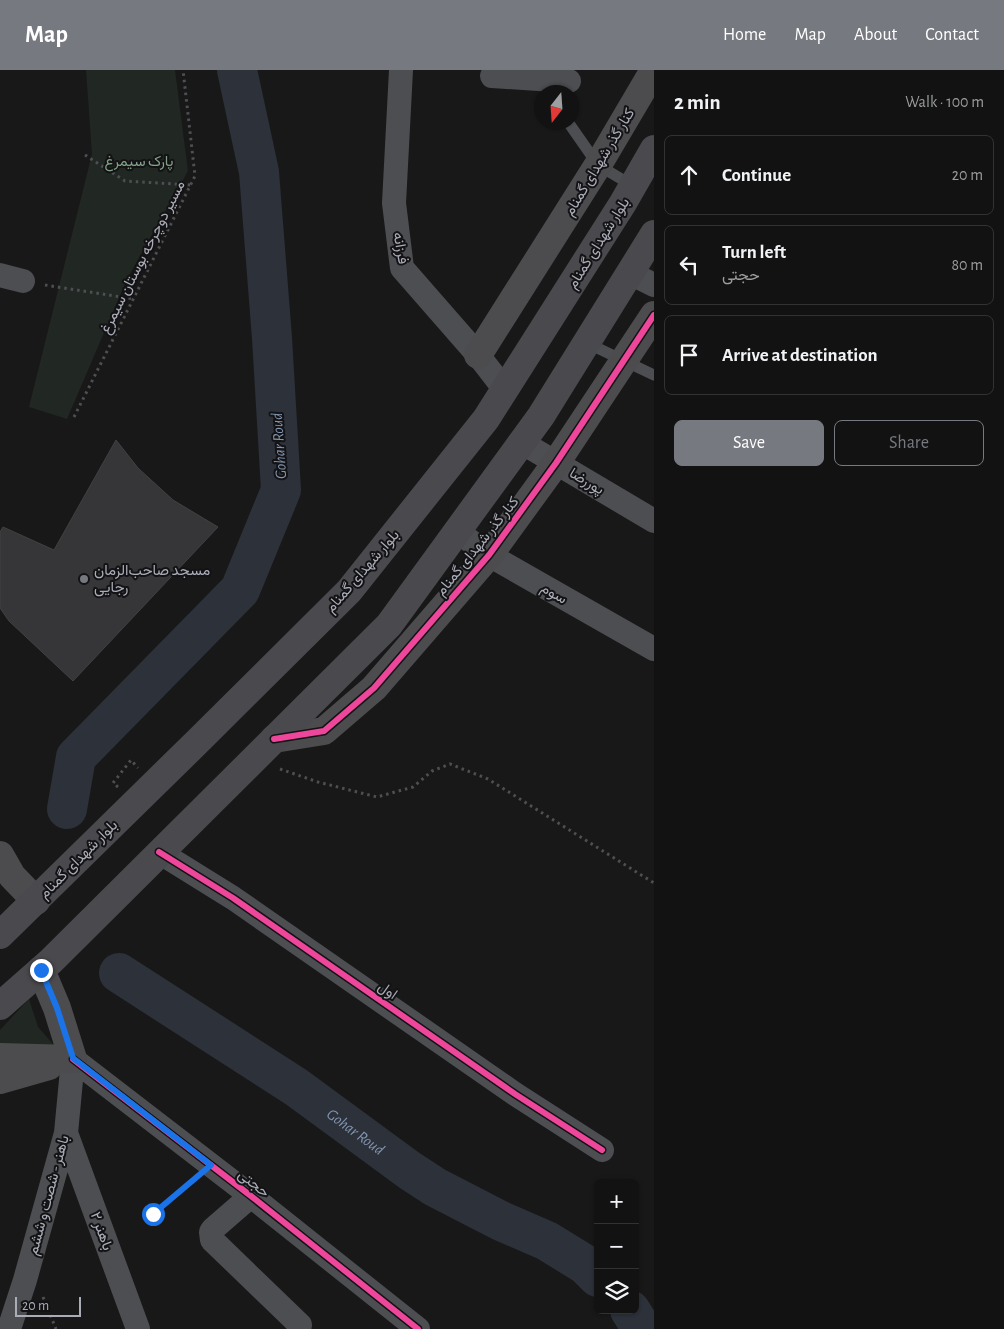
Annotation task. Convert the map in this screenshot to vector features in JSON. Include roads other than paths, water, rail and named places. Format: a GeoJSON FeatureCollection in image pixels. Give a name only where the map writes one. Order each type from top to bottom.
{"type":"FeatureCollection","features":[{"type":"Feature","properties":{"kind":"highway","name":"بلوار شهدای گمنام"},"geometry":{"type":"LineString","coordinates":[[0,935],[349,591],[486,419],[633,186],[654,149]]}},
{"type":"Feature","properties":{"kind":"highway"},"geometry":{"type":"LineString","coordinates":[[0,1006],[41,970],[389,624],[541,416],[654,234]]}},
{"type":"Feature","properties":{"kind":"highway"},"geometry":{"type":"LineString","coordinates":[[486,419],[521,442]]}},
{"type":"Feature","properties":{"kind":"street","name":"فرزانه"},"geometry":{"type":"LineString","coordinates":[[401,70],[394,203],[402,268],[506,390]]}},
{"type":"Feature","properties":{"kind":"street","name":"کنار گذر شهدای گمنام"},"geometry":{"type":"LineString","coordinates":[[478,355],[598,165],[654,70]]}},
{"type":"Feature","properties":{"kind":"street"},"geometry":{"type":"LineString","coordinates":[[492,76],[569,81]]}},
{"type":"Feature","properties":{"kind":"street"},"geometry":{"type":"LineString","coordinates":[[630,273],[654,285]]}},
{"type":"Feature","properties":{"kind":"street"},"geometry":{"type":"LineString","coordinates":[[0,275],[23,281]]}},
{"type":"Feature","properties":{"kind":"street","name":"کنار گذر شهدای گمنام"},"geometry":{"type":"LineString","coordinates":[[274,739],[324,731],[374,688],[489,555],[556,463],[654,315]]}},
{"type":"Feature","properties":{"kind":"street","name":"پوررضا"},"geometry":{"type":"LineString","coordinates":[[521,442],[654,520]]}},
{"type":"Feature","properties":{"kind":"street","name":"سوم"},"geometry":{"type":"LineString","coordinates":[[457,531],[489,555],[654,650]]}},
{"type":"Feature","properties":{"kind":"street","name":"اول"},"geometry":{"type":"LineString","coordinates":[[159,852],[233,898],[516,1094],[602,1150]]}},
{"type":"Feature","properties":{"kind":"street"},"geometry":{"type":"LineString","coordinates":[[0,855],[12,876],[36,900]]}},
{"type":"Feature","properties":{"kind":"street"},"geometry":{"type":"LineString","coordinates":[[41,970],[57,1008],[73,1058]]}},
{"type":"Feature","properties":{"kind":"street"},"geometry":{"type":"LineString","coordinates":[[0,1057],[73,1058]]}},
{"type":"Feature","properties":{"kind":"street"},"geometry":{"type":"LineString","coordinates":[[0,1080],[73,1058]]}},
{"type":"Feature","properties":{"kind":"street","name":"باهنر - شصت و ششم"},"geometry":{"type":"LineString","coordinates":[[9,1329],[25,1280],[66,1133],[73,1058]]}},
{"type":"Feature","properties":{"kind":"street","name":"حجتی"},"geometry":{"type":"LineString","coordinates":[[73,1058],[418,1329]]}},
{"type":"Feature","properties":{"kind":"street","name":"باهنر ۲"},"geometry":{"type":"LineString","coordinates":[[66,1133],[138,1329]]}},
{"type":"Feature","properties":{"kind":"street"},"geometry":{"type":"LineString","coordinates":[[251,1196],[213,1229],[211,1232],[212,1240],[300,1325]]}},
{"type":"Feature","properties":{"kind":"lane"},"geometry":{"type":"LineString","coordinates":[[574,130],[598,165],[633,186]]}},
{"type":"Feature","properties":{"kind":"lane"},"geometry":{"type":"LineString","coordinates":[[587,343],[654,375]]}},
{"type":"Feature","properties":{"kind":"waterway","name":"Gohar Roud"},"geometry":{"type":"LineString","coordinates":[[67,809],[76,757],[240,590],[281,490],[272,338],[259,172],[237,70]]}},
{"type":"Feature","properties":{"kind":"waterway","name":"Gohar Roud"},"geometry":{"type":"LineString","coordinates":[[119,973],[296,1087],[435,1187],[501,1221],[547,1241],[586,1265],[594,1273]]}},
{"type":"Feature","properties":{"kind":"waterway","name":"Gohar Roud"},"geometry":{"type":"LineString","coordinates":[[633,1314],[642,1329]]}},
{"type":"Feature","properties":{"kind":"place","name":"مسجد صاحب‌الزمان رجایی"},"geometry":{"type":"Point","coordinates":[84,579]}},
{"type":"Feature","properties":{"kind":"park label","name":"پارک سیمرغ"},"geometry":{"type":"Point","coordinates":[139,161]}}]}
